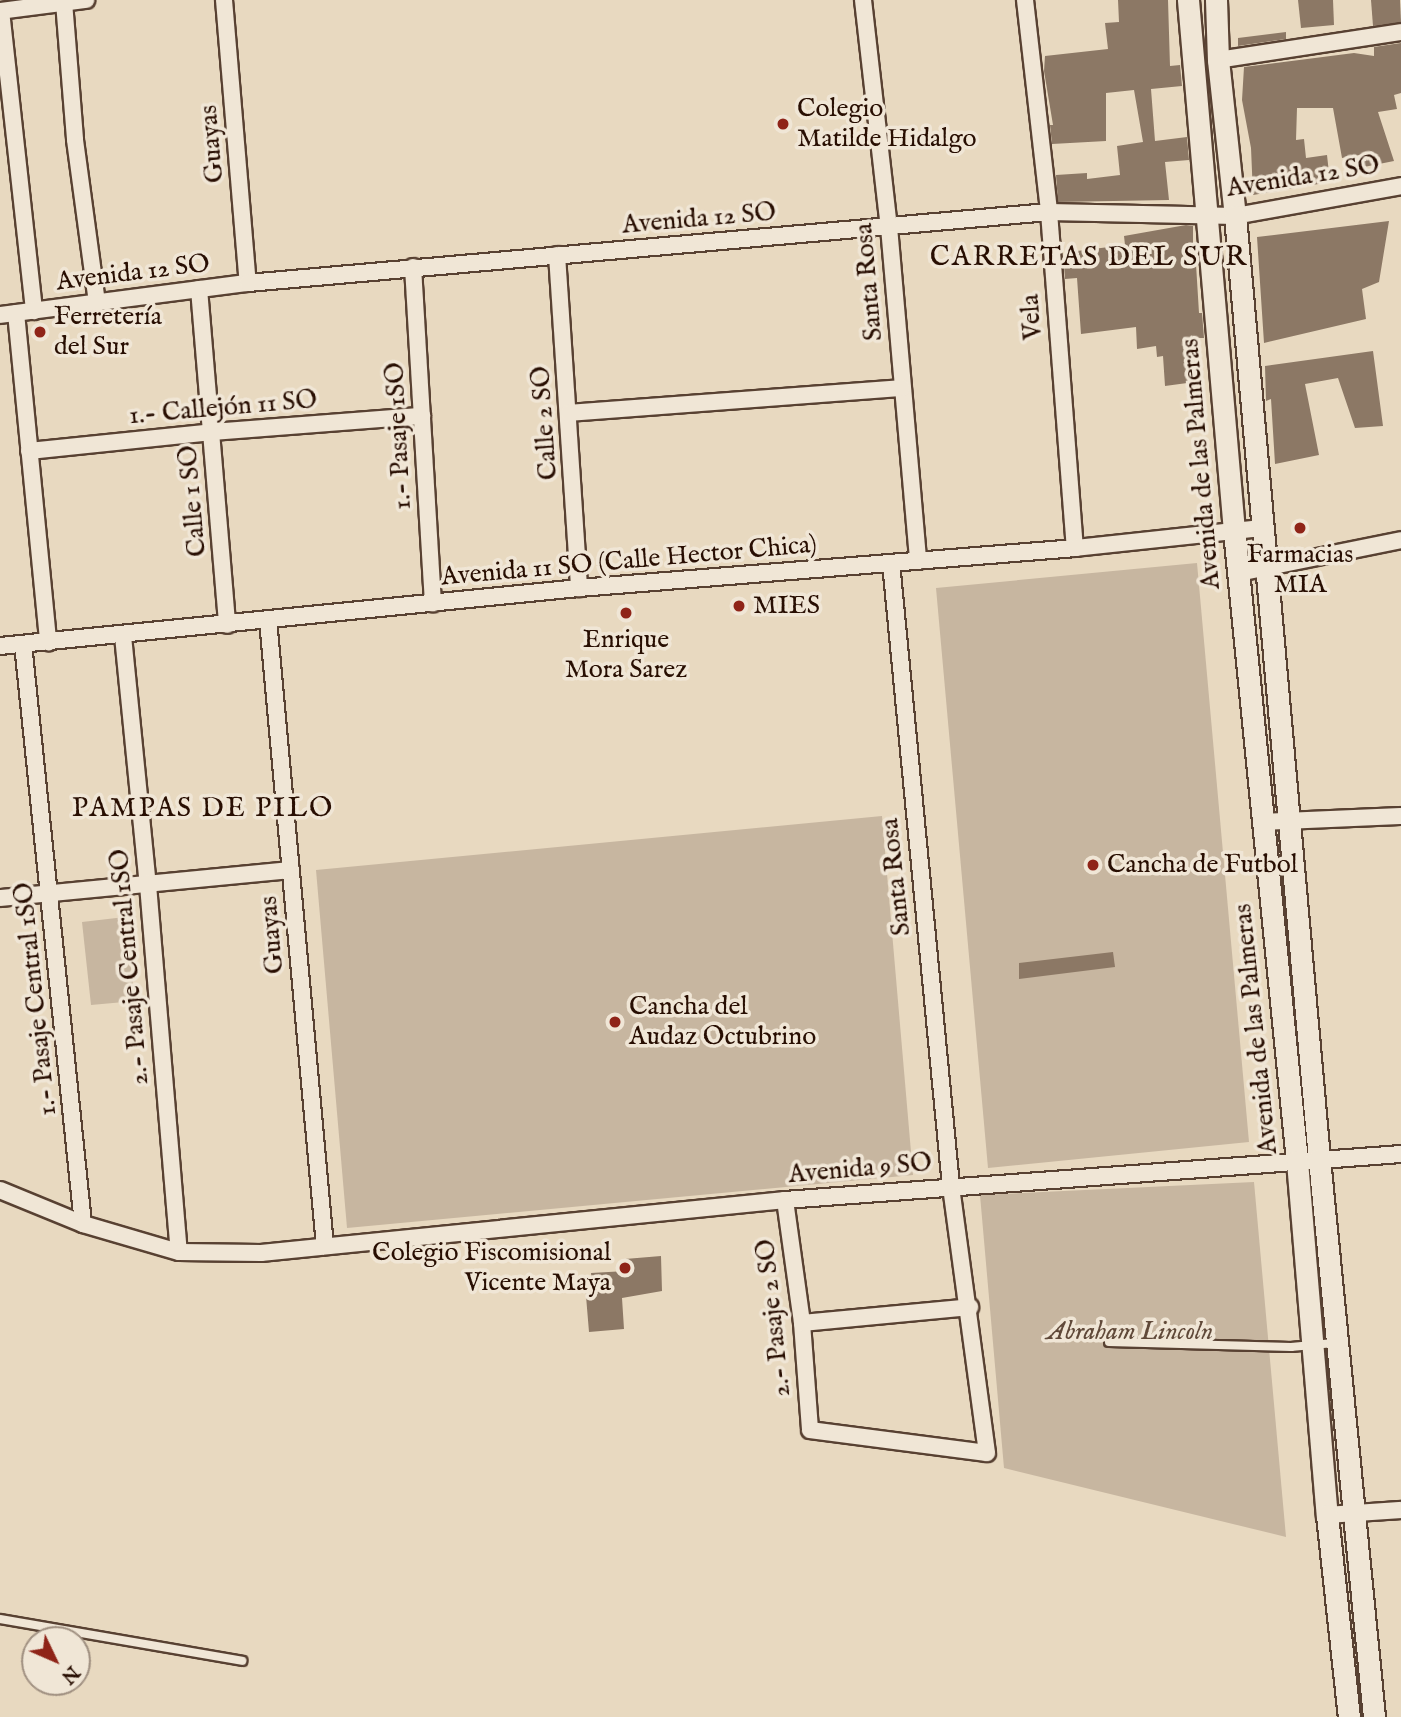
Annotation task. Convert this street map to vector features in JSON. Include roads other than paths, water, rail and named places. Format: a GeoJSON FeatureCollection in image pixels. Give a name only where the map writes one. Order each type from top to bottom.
{"type":"FeatureCollection","features":[{"type":"Feature","properties":{"kind":"street"},"geometry":{"type":"LineString","coordinates":[[34,311],[1,11],[86,0]]}},
{"type":"Feature","properties":{"kind":"street","name":"Guayas"},"geometry":{"type":"LineString","coordinates":[[224,0],[248,283]]}},
{"type":"Feature","properties":{"kind":"street","name":"Santa Rosa"},"geometry":{"type":"LineString","coordinates":[[863,0],[889,227],[918,561]]}},
{"type":"Feature","properties":{"kind":"street","name":"Vela"},"geometry":{"type":"LineString","coordinates":[[1025,0],[1049,212],[1075,548]]}},
{"type":"Feature","properties":{"kind":"street","name":"Avenida de las Palmeras"},"geometry":{"type":"LineString","coordinates":[[1188,0],[1234,531],[1297,1161],[1327,1516],[1349,1717]]}},
{"type":"Feature","properties":{"kind":"street","name":"Avenida de las Palmeras"},"geometry":{"type":"LineString","coordinates":[[1216,0],[1218,60],[1235,216],[1319,1159],[1374,1717]]}},
{"type":"Feature","properties":{"kind":"street"},"geometry":{"type":"LineString","coordinates":[[64,2],[75,140],[97,303]]}},
{"type":"Feature","properties":{"kind":"street"},"geometry":{"type":"LineString","coordinates":[[1218,60],[1401,32]]}},
{"type":"Feature","properties":{"kind":"street","name":"Avenida 12 SO"},"geometry":{"type":"LineString","coordinates":[[8,314],[248,283],[1049,212],[1235,216],[1401,186]]}},
{"type":"Feature","properties":{"kind":"street","name":"Calle 2 SO"},"geometry":{"type":"LineString","coordinates":[[556,255],[579,587]]}},
{"type":"Feature","properties":{"kind":"street","name":"1.- Pasaje 1SO"},"geometry":{"type":"LineString","coordinates":[[414,267],[433,603]]}},
{"type":"Feature","properties":{"kind":"street","name":"Calle 1 SO"},"geometry":{"type":"LineString","coordinates":[[199,289],[227,625]]}},
{"type":"Feature","properties":{"kind":"street"},"geometry":{"type":"LineString","coordinates":[[8,314],[29,451],[48,642]]}},
{"type":"Feature","properties":{"kind":"street"},"geometry":{"type":"LineString","coordinates":[[569,413],[902,388]]}},
{"type":"Feature","properties":{"kind":"street","name":"1.- Callejón 11 SO"},"geometry":{"type":"LineString","coordinates":[[29,451],[212,432],[422,416]]}},
{"type":"Feature","properties":{"kind":"street","name":"Avenida 11 SO (Calle Hector Chica)"},"geometry":{"type":"LineString","coordinates":[[0,646],[123,636],[579,587],[1075,548],[1263,528]]}},
{"type":"Feature","properties":{"kind":"street"},"geometry":{"type":"LineString","coordinates":[[1238,573],[1401,540]]}},
{"type":"Feature","properties":{"kind":"street","name":"Santa Rosa"},"geometry":{"type":"LineString","coordinates":[[810,1430],[987,1452],[970,1307],[951,1186],[891,563]]}},
{"type":"Feature","properties":{"kind":"street","name":"Guayas"},"geometry":{"type":"LineString","coordinates":[[268,620],[325,1246]]}},
{"type":"Feature","properties":{"kind":"street","name":"2.- Pasaje Central 1SO"},"geometry":{"type":"LineString","coordinates":[[123,636],[148,886],[179,1252]]}},
{"type":"Feature","properties":{"kind":"street","name":"1.- Pasaje Central 1SO"},"geometry":{"type":"LineString","coordinates":[[23,644],[83,1224]]}},
{"type":"Feature","properties":{"kind":"street"},"geometry":{"type":"LineString","coordinates":[[1263,822],[1401,816]]}},
{"type":"Feature","properties":{"kind":"street"},"geometry":{"type":"LineString","coordinates":[[0,898],[148,886],[290,870]]}},
{"type":"Feature","properties":{"kind":"street","name":"Avenida 9 SO"},"geometry":{"type":"LineString","coordinates":[[0,1190],[83,1224],[179,1252],[261,1253],[785,1200],[1401,1154]]}},
{"type":"Feature","properties":{"kind":"street","name":"2.- Pasaje 2 SO"},"geometry":{"type":"LineString","coordinates":[[785,1200],[802,1323],[810,1430]]}},
{"type":"Feature","properties":{"kind":"street"},"geometry":{"type":"LineString","coordinates":[[802,1323],[970,1307]]}},
{"type":"Feature","properties":{"kind":"street"},"geometry":{"type":"LineString","coordinates":[[1327,1516],[1401,1510]]}},
{"type":"Feature","properties":{"kind":"lane"},"geometry":{"type":"LineString","coordinates":[[1109,1342],[1313,1346],[1337,1343]]}},
{"type":"Feature","properties":{"kind":"lane"},"geometry":{"type":"LineString","coordinates":[[0,1619],[242,1661]]}},
{"type":"Feature","properties":{"kind":"place","name":"Colegio Matilde Hidalgo"},"geometry":{"type":"Point","coordinates":[783,124]}},
{"type":"Feature","properties":{"kind":"place","name":"Ferretería del Sur"},"geometry":{"type":"Point","coordinates":[40,332]}},
{"type":"Feature","properties":{"kind":"place","name":"Farmacias MIA"},"geometry":{"type":"Point","coordinates":[1300,528]}},
{"type":"Feature","properties":{"kind":"place","name":"MIES"},"geometry":{"type":"Point","coordinates":[739,606]}},
{"type":"Feature","properties":{"kind":"place","name":"Enrique Mora Sarez"},"geometry":{"type":"Point","coordinates":[626,613]}},
{"type":"Feature","properties":{"kind":"place","name":"Cancha de Futbol"},"geometry":{"type":"Point","coordinates":[1093,865]}},
{"type":"Feature","properties":{"kind":"place","name":"Cancha del Audaz Octubrino"},"geometry":{"type":"Point","coordinates":[615,1022]}},
{"type":"Feature","properties":{"kind":"place","name":"Colegio Fiscomisional Vicente Maya"},"geometry":{"type":"Point","coordinates":[625,1268]}},
{"type":"Feature","properties":{"kind":"district","name":"CARRETAS DEL SUR"},"geometry":{"type":"Point","coordinates":[1089,258]}},
{"type":"Feature","properties":{"kind":"district","name":"PAMPAS DE PILO"},"geometry":{"type":"Point","coordinates":[203,809]}},
{"type":"Feature","properties":{"kind":"park label","name":"Abraham Lincoln"},"geometry":{"type":"Point","coordinates":[1130,1332]}}]}
